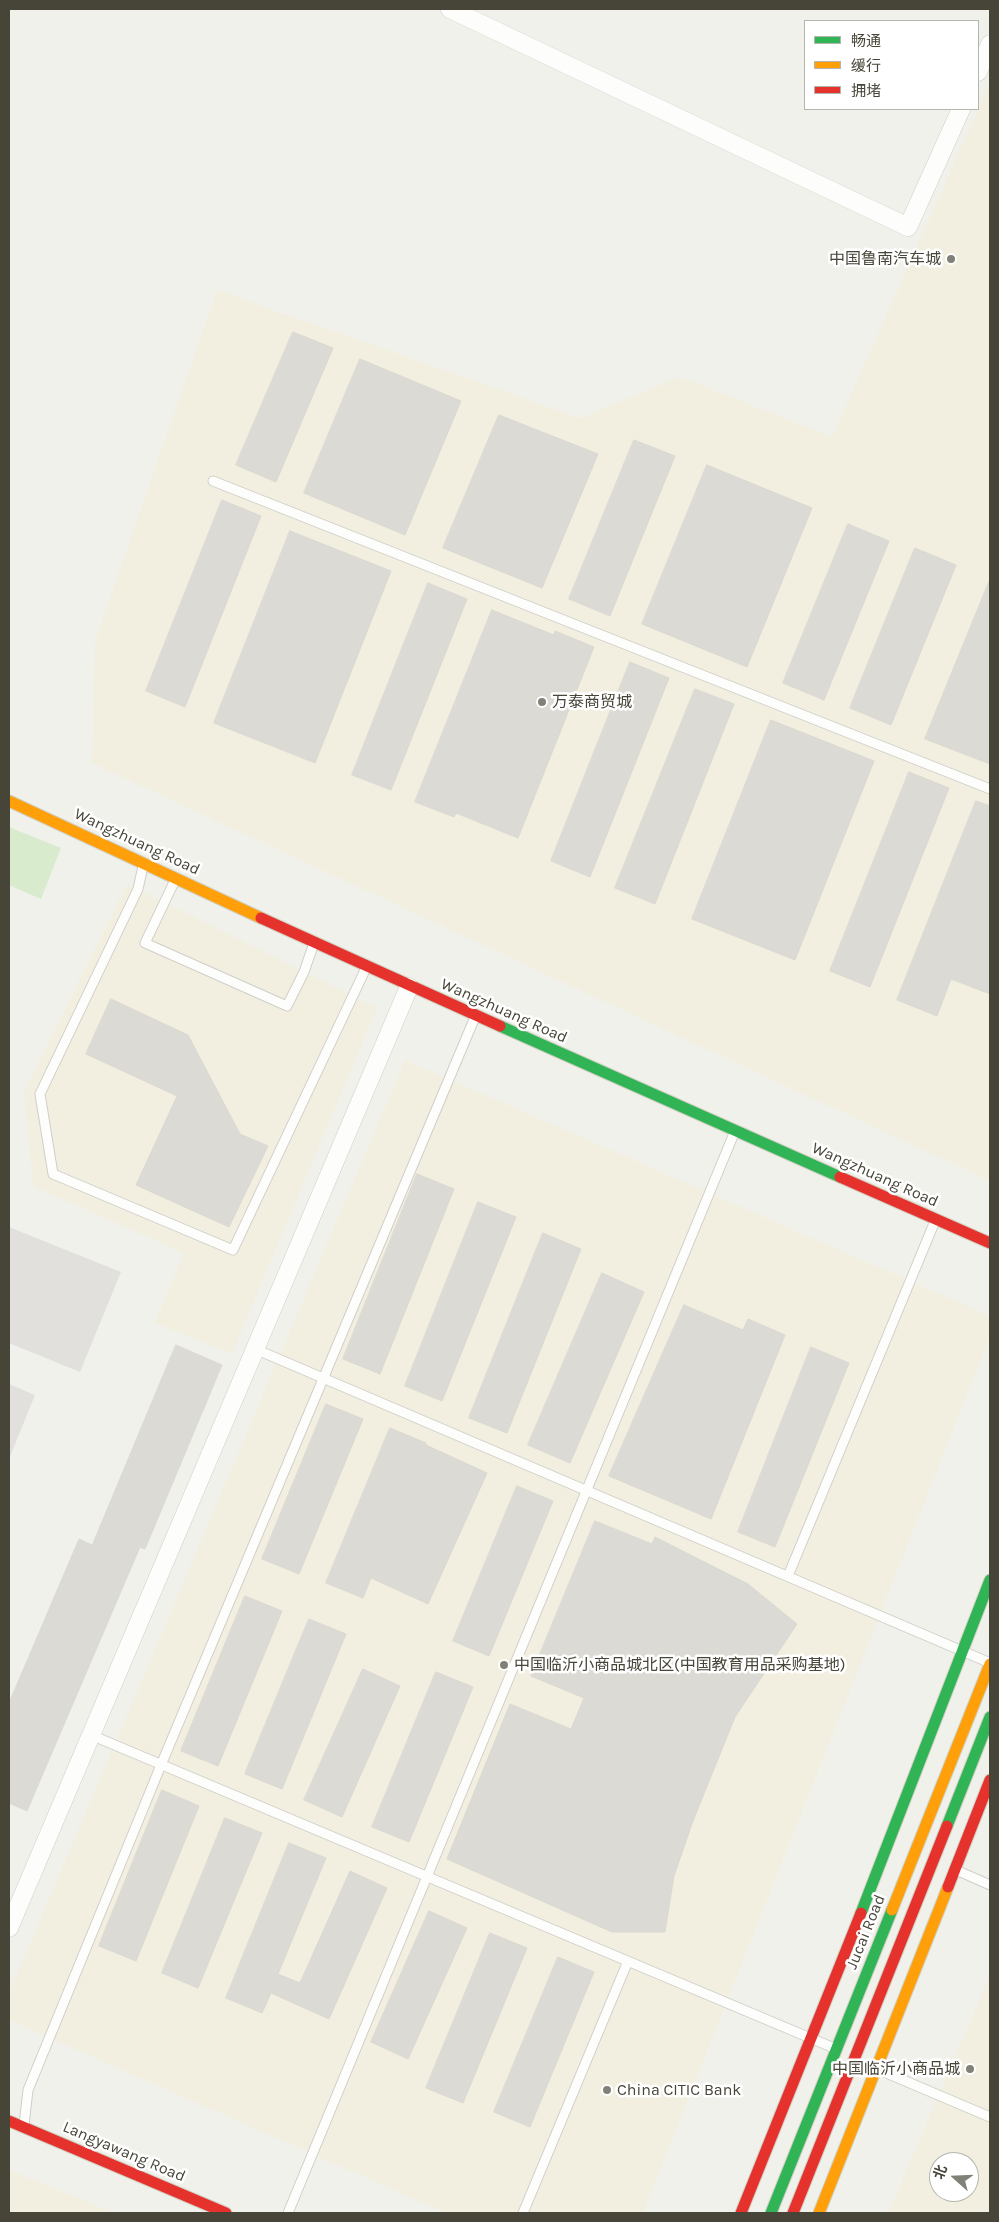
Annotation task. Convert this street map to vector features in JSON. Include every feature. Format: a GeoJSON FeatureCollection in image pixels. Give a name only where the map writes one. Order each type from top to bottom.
{"type":"FeatureCollection","features":[{"type":"Feature","properties":{"kind":"street"},"geometry":{"type":"LineString","coordinates":[[450,9],[908,227],[961,110]]}},
{"type":"Feature","properties":{"kind":"street"},"geometry":{"type":"LineString","coordinates":[[979,70],[990,44]]}},
{"type":"Feature","properties":{"kind":"street","name":"Wangzhuang Road"},"geometry":{"type":"LineString","coordinates":[[9,801],[409,987],[990,1243]]}},
{"type":"Feature","properties":{"kind":"street"},"geometry":{"type":"LineString","coordinates":[[9,1928],[409,987]]}},
{"type":"Feature","properties":{"kind":"street"},"geometry":{"type":"LineString","coordinates":[[741,2213],[990,1580]]}},
{"type":"Feature","properties":{"kind":"street","name":"Jucai Road"},"geometry":{"type":"LineString","coordinates":[[771,2213],[990,1663]]}},
{"type":"Feature","properties":{"kind":"street"},"geometry":{"type":"LineString","coordinates":[[793,2213],[865,2064],[944,1865],[990,1717]]}},
{"type":"Feature","properties":{"kind":"street"},"geometry":{"type":"LineString","coordinates":[[819,2213],[865,2064],[944,1865],[990,1780]]}},
{"type":"Feature","properties":{"kind":"street","name":"Langyawang Road"},"geometry":{"type":"LineString","coordinates":[[9,2121],[226,2213]]}},
{"type":"Feature","properties":{"kind":"lane"},"geometry":{"type":"LineString","coordinates":[[213,481],[990,789]]}},
{"type":"Feature","properties":{"kind":"lane"},"geometry":{"type":"LineString","coordinates":[[144,863],[138,890],[40,1094],[53,1174],[233,1250],[367,967]]}},
{"type":"Feature","properties":{"kind":"lane"},"geometry":{"type":"LineString","coordinates":[[176,878],[145,943],[287,1006],[304,972],[314,943]]}},
{"type":"Feature","properties":{"kind":"lane"},"geometry":{"type":"LineString","coordinates":[[24,2128],[28,2090],[475,1016]]}},
{"type":"Feature","properties":{"kind":"lane"},"geometry":{"type":"LineString","coordinates":[[288,2213],[735,1131]]}},
{"type":"Feature","properties":{"kind":"lane"},"geometry":{"type":"LineString","coordinates":[[788,1576],[936,1219]]}},
{"type":"Feature","properties":{"kind":"lane"},"geometry":{"type":"LineString","coordinates":[[255,1349],[990,1663]]}},
{"type":"Feature","properties":{"kind":"lane"},"geometry":{"type":"LineString","coordinates":[[91,1735],[837,2049]]}},
{"type":"Feature","properties":{"kind":"lane"},"geometry":{"type":"LineString","coordinates":[[944,1865],[990,1885]]}},
{"type":"Feature","properties":{"kind":"lane"},"geometry":{"type":"LineString","coordinates":[[523,2213],[628,1961]]}},
{"type":"Feature","properties":{"kind":"lane"},"geometry":{"type":"LineString","coordinates":[[865,2064],[990,2117]]}},
{"type":"Feature","properties":{"kind":"shaded area","name":"万泰商贸城"},"geometry":{"type":"Polygon","coordinates":[[[990,82],[990,1181],[92,763],[95,641],[217,290],[580,418],[680,377],[832,437],[990,82]]]}},
{"type":"Feature","properties":{"kind":"shaded area"},"geometry":{"type":"Polygon","coordinates":[[[127,884],[377,1008],[232,1354],[155,1323],[184,1253],[33,1186],[24,1091],[127,884]]]}},
{"type":"Feature","properties":{"kind":"shaded area","name":"中国临沂小商品城北区(中国教育用品采购基地)"},"geometry":{"type":"Polygon","coordinates":[[[405,1060],[990,1316],[990,1337],[643,2213],[446,2213],[9,2020],[9,1993],[405,1060]]]}},
{"type":"Feature","properties":{"kind":"shaded area"},"geometry":{"type":"Polygon","coordinates":[[[9,1227],[121,1272],[80,1372],[9,1343],[9,1227]]]}},
{"type":"Feature","properties":{"kind":"shaded area"},"geometry":{"type":"Polygon","coordinates":[[[9,1384],[35,1395],[9,1459],[9,1384]]]}},
{"type":"Feature","properties":{"kind":"shaded area","name":"中国临沂小商品城"},"geometry":{"type":"Polygon","coordinates":[[[990,1975],[990,2213],[888,2213],[990,1975]]]}},
{"type":"Feature","properties":{"kind":"shaded area"},"geometry":{"type":"Polygon","coordinates":[[[9,2170],[112,2212],[9,2213],[9,2170]]]}},
{"type":"Feature","properties":{"kind":"green space"},"geometry":{"type":"Polygon","coordinates":[[[9,827],[61,848],[41,899],[9,885],[9,827]]]}},
{"type":"Feature","properties":{"kind":"building"},"geometry":{"type":"Polygon","coordinates":[[[293,332],[333,348],[276,482],[236,465],[293,332]]]}},
{"type":"Feature","properties":{"kind":"building"},"geometry":{"type":"Polygon","coordinates":[[[360,359],[461,401],[405,535],[304,493],[360,359]]]}},
{"type":"Feature","properties":{"kind":"building"},"geometry":{"type":"Polygon","coordinates":[[[499,415],[598,454],[542,588],[443,548],[499,415]]]}},
{"type":"Feature","properties":{"kind":"building"},"geometry":{"type":"Polygon","coordinates":[[[634,440],[675,456],[610,616],[569,599],[634,440]]]}},
{"type":"Feature","properties":{"kind":"building"},"geometry":{"type":"Polygon","coordinates":[[[707,465],[812,508],[747,667],[642,624],[707,465]]]}},
{"type":"Feature","properties":{"kind":"building"},"geometry":{"type":"Polygon","coordinates":[[[222,500],[261,516],[185,707],[146,691],[222,500]]]}},
{"type":"Feature","properties":{"kind":"building"},"geometry":{"type":"Polygon","coordinates":[[[848,524],[889,541],[824,700],[783,683],[848,524]]]}},
{"type":"Feature","properties":{"kind":"building"},"geometry":{"type":"Polygon","coordinates":[[[290,531],[391,571],[315,763],[214,723],[290,531]]]}},
{"type":"Feature","properties":{"kind":"building"},"geometry":{"type":"Polygon","coordinates":[[[915,548],[956,565],[891,725],[850,708],[915,548]]]}},
{"type":"Feature","properties":{"kind":"building"},"geometry":{"type":"Polygon","coordinates":[[[990,579],[990,764],[925,739],[990,579]]]}},
{"type":"Feature","properties":{"kind":"building"},"geometry":{"type":"Polygon","coordinates":[[[428,583],[467,599],[391,790],[352,775],[428,583]]]}},
{"type":"Feature","properties":{"kind":"building"},"geometry":{"type":"Polygon","coordinates":[[[492,610],[554,635],[555,631],[594,647],[518,838],[456,813],[454,817],[415,802],[492,610]]]}},
{"type":"Feature","properties":{"kind":"building"},"geometry":{"type":"Polygon","coordinates":[[[630,662],[669,678],[590,877],[551,861],[630,662]]]}},
{"type":"Feature","properties":{"kind":"building"},"geometry":{"type":"Polygon","coordinates":[[[695,689],[734,704],[655,904],[615,888],[695,689]]]}},
{"type":"Feature","properties":{"kind":"building"},"geometry":{"type":"Polygon","coordinates":[[[771,720],[874,761],[795,960],[692,919],[771,720]]]}},
{"type":"Feature","properties":{"kind":"building"},"geometry":{"type":"Polygon","coordinates":[[[909,772],[949,788],[870,987],[830,971],[909,772]]]}},
{"type":"Feature","properties":{"kind":"building"},"geometry":{"type":"Polygon","coordinates":[[[976,801],[990,806],[990,994],[951,979],[937,1016],[897,1000],[976,801]]]}},
{"type":"Feature","properties":{"kind":"building"},"geometry":{"type":"Polygon","coordinates":[[[111,999],[188,1035],[240,1134],[268,1146],[229,1227],[136,1185],[177,1096],[86,1054],[111,999]]]}},
{"type":"Feature","properties":{"kind":"building"},"geometry":{"type":"Polygon","coordinates":[[[417,1174],[454,1189],[380,1374],[343,1359],[417,1174]]]}},
{"type":"Feature","properties":{"kind":"building"},"geometry":{"type":"Polygon","coordinates":[[[478,1202],[516,1217],[442,1401],[405,1386],[478,1202]]]}},
{"type":"Feature","properties":{"kind":"building"},"geometry":{"type":"Polygon","coordinates":[[[543,1233],[581,1249],[507,1433],[469,1418],[543,1233]]]}},
{"type":"Feature","properties":{"kind":"building"},"geometry":{"type":"Polygon","coordinates":[[[602,1273],[644,1292],[570,1463],[528,1445],[602,1273]]]}},
{"type":"Feature","properties":{"kind":"building"},"geometry":{"type":"Polygon","coordinates":[[[684,1305],[743,1330],[748,1319],[785,1335],[711,1519],[609,1476],[684,1305]]]}},
{"type":"Feature","properties":{"kind":"building"},"geometry":{"type":"Polygon","coordinates":[[[176,1345],[222,1365],[145,1549],[140,1547],[27,1811],[9,1803],[9,1703],[79,1539],[92,1545],[176,1345]]]}},
{"type":"Feature","properties":{"kind":"building"},"geometry":{"type":"Polygon","coordinates":[[[811,1347],[849,1363],[775,1547],[738,1532],[811,1347]]]}},
{"type":"Feature","properties":{"kind":"building"},"geometry":{"type":"Polygon","coordinates":[[[326,1404],[363,1419],[299,1574],[262,1559],[326,1404]]]}},
{"type":"Feature","properties":{"kind":"building"},"geometry":{"type":"Polygon","coordinates":[[[390,1428],[426,1443],[426,1445],[487,1473],[428,1604],[371,1578],[363,1598],[326,1583],[390,1428]]]}},
{"type":"Feature","properties":{"kind":"building"},"geometry":{"type":"Polygon","coordinates":[[[517,1486],[553,1501],[489,1656],[453,1641],[517,1486]]]}},
{"type":"Feature","properties":{"kind":"building"},"geometry":{"type":"Polygon","coordinates":[[[595,1521],[652,1544],[655,1537],[748,1584],[797,1624],[735,1717],[693,1821],[674,1876],[665,1932],[612,1932],[447,1859],[510,1704],[571,1729],[584,1698],[531,1676],[595,1521]]]}},
{"type":"Feature","properties":{"kind":"building"},"geometry":{"type":"Polygon","coordinates":[[[245,1596],[282,1611],[218,1766],[181,1751],[245,1596]]]}},
{"type":"Feature","properties":{"kind":"building"},"geometry":{"type":"Polygon","coordinates":[[[309,1619],[346,1634],[282,1789],[245,1774],[309,1619]]]}},
{"type":"Feature","properties":{"kind":"building"},"geometry":{"type":"Polygon","coordinates":[[[363,1669],[400,1686],[342,1817],[304,1800],[363,1669]]]}},
{"type":"Feature","properties":{"kind":"building"},"geometry":{"type":"Polygon","coordinates":[[[436,1672],[473,1687],[409,1842],[372,1827],[436,1672]]]}},
{"type":"Feature","properties":{"kind":"building"},"geometry":{"type":"Polygon","coordinates":[[[162,1790],[199,1806],[136,1961],[99,1946],[162,1790]]]}},
{"type":"Feature","properties":{"kind":"building"},"geometry":{"type":"Polygon","coordinates":[[[225,1818],[262,1833],[198,1988],[162,1973],[225,1818]]]}},
{"type":"Feature","properties":{"kind":"building"},"geometry":{"type":"Polygon","coordinates":[[[289,1843],[326,1858],[278,1974],[300,1983],[350,1871],[387,1888],[329,2019],[271,1993],[262,2013],[226,1998],[289,1843]]]}},
{"type":"Feature","properties":{"kind":"building"},"geometry":{"type":"Polygon","coordinates":[[[429,1911],[467,1928],[408,2059],[371,2042],[429,1911]]]}},
{"type":"Feature","properties":{"kind":"building"},"geometry":{"type":"Polygon","coordinates":[[[490,1933],[527,1948],[463,2103],[426,2088],[490,1933]]]}},
{"type":"Feature","properties":{"kind":"building"},"geometry":{"type":"Polygon","coordinates":[[[558,1957],[594,1972],[530,2127],[494,2112],[558,1957]]]}},
{"type":"Feature","properties":{"kind":"traffic: fast"},"geometry":{"type":"LineString","coordinates":[[500,1026],[840,1177]]}},
{"type":"Feature","properties":{"kind":"traffic: fast"},"geometry":{"type":"LineString","coordinates":[[861,1913],[990,1580]]}},
{"type":"Feature","properties":{"kind":"traffic: fast"},"geometry":{"type":"LineString","coordinates":[[947,1826],[990,1717]]}},
{"type":"Feature","properties":{"kind":"traffic: fast"},"geometry":{"type":"LineString","coordinates":[[771,2213],[892,1910]]}},
{"type":"Feature","properties":{"kind":"traffic: slow"},"geometry":{"type":"LineString","coordinates":[[9,801],[261,918]]}},
{"type":"Feature","properties":{"kind":"traffic: slow"},"geometry":{"type":"LineString","coordinates":[[892,1910],[990,1664]]}},
{"type":"Feature","properties":{"kind":"traffic: slow"},"geometry":{"type":"LineString","coordinates":[[819,2213],[948,1887]]}},
{"type":"Feature","properties":{"kind":"traffic: jam"},"geometry":{"type":"LineString","coordinates":[[261,918],[500,1026]]}},
{"type":"Feature","properties":{"kind":"traffic: jam"},"geometry":{"type":"LineString","coordinates":[[840,1177],[990,1243]]}},
{"type":"Feature","properties":{"kind":"traffic: jam"},"geometry":{"type":"LineString","coordinates":[[948,1887],[990,1780]]}},
{"type":"Feature","properties":{"kind":"traffic: jam"},"geometry":{"type":"LineString","coordinates":[[793,2213],[947,1826]]}},
{"type":"Feature","properties":{"kind":"traffic: jam"},"geometry":{"type":"LineString","coordinates":[[741,2213],[861,1913]]}},
{"type":"Feature","properties":{"kind":"traffic: jam"},"geometry":{"type":"LineString","coordinates":[[9,2121],[226,2213]]}},
{"type":"Feature","properties":{"kind":"place","name":"中国鲁南汽车城"},"geometry":{"type":"Point","coordinates":[951,259]}},
{"type":"Feature","properties":{"kind":"place","name":"万泰商贸城"},"geometry":{"type":"Point","coordinates":[542,702]}},
{"type":"Feature","properties":{"kind":"place","name":"中国临沂小商品城北区(中国教育用品采购基地)"},"geometry":{"type":"Point","coordinates":[504,1665]}},
{"type":"Feature","properties":{"kind":"place","name":"中国临沂小商品城"},"geometry":{"type":"Point","coordinates":[970,2069]}},
{"type":"Feature","properties":{"kind":"place","name":"China CITIC Bank"},"geometry":{"type":"Point","coordinates":[607,2090]}}]}
